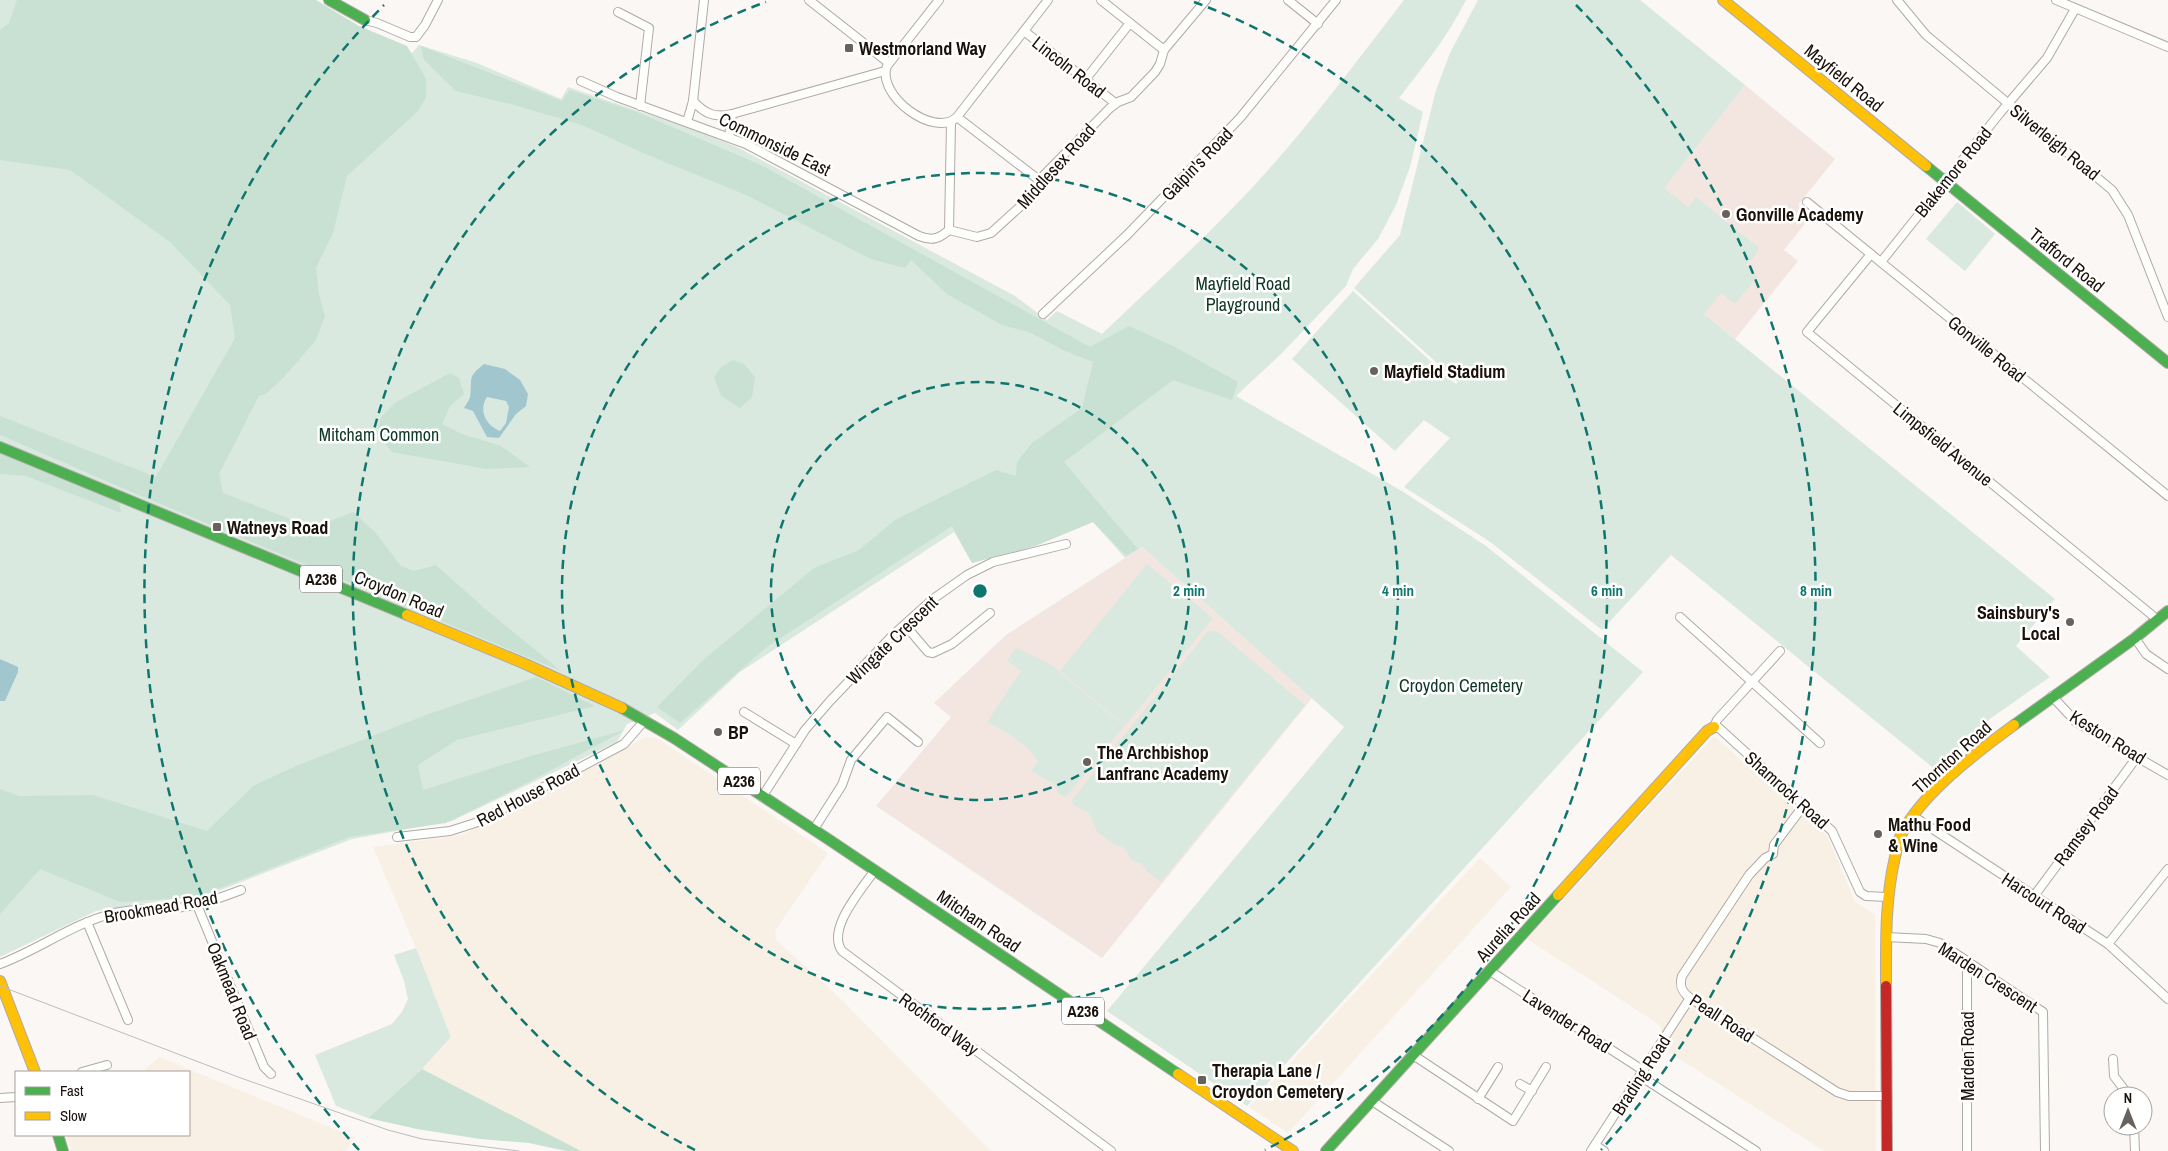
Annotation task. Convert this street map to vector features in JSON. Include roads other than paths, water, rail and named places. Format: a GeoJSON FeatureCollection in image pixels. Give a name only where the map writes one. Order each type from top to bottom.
{"type":"FeatureCollection","features":[{"type":"Feature","properties":{"kind":"main road"},"geometry":{"type":"LineString","coordinates":[[329,0],[365,20]]}},
{"type":"Feature","properties":{"kind":"main road","name":"Mayfield Road"},"geometry":{"type":"LineString","coordinates":[[1723,0],[1946,181]]}},
{"type":"Feature","properties":{"kind":"main road","name":"Trafford Road"},"geometry":{"type":"LineString","coordinates":[[1946,181],[2168,363]]}},
{"type":"Feature","properties":{"kind":"main road","name":"Croydon Road"},"geometry":{"type":"LineString","coordinates":[[0,446],[523,663],[590,692],[645,720]]}},
{"type":"Feature","properties":{"kind":"main road","name":"Thornton Road"},"geometry":{"type":"LineString","coordinates":[[1887,1151],[1887,897],[1895,850],[1900,836],[1913,816],[1929,797],[1960,768],[2052,696],[2135,638],[2168,611]]}},
{"type":"Feature","properties":{"kind":"main road","name":"Mitcham Road"},"geometry":{"type":"LineString","coordinates":[[645,720],[814,829],[1287,1150]]}},
{"type":"Feature","properties":{"kind":"main road","name":"Aurelia Road"},"geometry":{"type":"LineString","coordinates":[[1326,1151],[1707,731],[1714,727]]}},
{"type":"Feature","properties":{"kind":"main road"},"geometry":{"type":"LineString","coordinates":[[0,981],[35,1071]]}},
{"type":"Feature","properties":{"kind":"main road"},"geometry":{"type":"LineString","coordinates":[[58,1136],[64,1151]]}},
{"type":"Feature","properties":{"kind":"street"},"geometry":{"type":"LineString","coordinates":[[365,20],[410,37],[416,37],[425,25],[438,0]]}},
{"type":"Feature","properties":{"kind":"street"},"geometry":{"type":"LineString","coordinates":[[687,122],[693,101],[704,0]]}},
{"type":"Feature","properties":{"kind":"street"},"geometry":{"type":"LineString","coordinates":[[808,0],[889,63]]}},
{"type":"Feature","properties":{"kind":"street"},"geometry":{"type":"LineString","coordinates":[[939,0],[889,63],[885,71],[885,78],[890,89],[902,105],[930,121],[954,119],[1039,180]]}},
{"type":"Feature","properties":{"kind":"street"},"geometry":{"type":"LineString","coordinates":[[1101,0],[1164,50]]}},
{"type":"Feature","properties":{"kind":"street","name":"Middlesex Road"},"geometry":{"type":"LineString","coordinates":[[949,230],[972,236],[989,234],[1000,226],[1035,193],[1039,180],[1115,103],[1131,97],[1147,82],[1159,68],[1164,50],[1206,0]]}},
{"type":"Feature","properties":{"kind":"street"},"geometry":{"type":"LineString","coordinates":[[1288,0],[1318,24]]}},
{"type":"Feature","properties":{"kind":"street","name":"Galpin's Road"},"geometry":{"type":"LineString","coordinates":[[1043,314],[1117,245],[1201,159],[1263,92],[1336,0]]}},
{"type":"Feature","properties":{"kind":"street","name":"Silverleigh Road"},"geometry":{"type":"LineString","coordinates":[[1896,0],[1926,35],[2105,183],[2120,200],[2128,215],[2168,317]]}},
{"type":"Feature","properties":{"kind":"street"},"geometry":{"type":"LineString","coordinates":[[2056,0],[2168,47]]}},
{"type":"Feature","properties":{"kind":"street"},"geometry":{"type":"LineString","coordinates":[[949,230],[954,119],[1024,31],[1045,1]]}},
{"type":"Feature","properties":{"kind":"street","name":"Blakemore Road"},"geometry":{"type":"LineString","coordinates":[[1881,262],[2000,113],[2047,58],[2075,9]]}},
{"type":"Feature","properties":{"kind":"street"},"geometry":{"type":"LineString","coordinates":[[618,12],[649,28],[640,106]]}},
{"type":"Feature","properties":{"kind":"street"},"geometry":{"type":"LineString","coordinates":[[1085,80],[1130,24]]}},
{"type":"Feature","properties":{"kind":"street","name":"Lincoln Road"},"geometry":{"type":"LineString","coordinates":[[1024,31],[1115,103]]}},
{"type":"Feature","properties":{"kind":"street"},"geometry":{"type":"LineString","coordinates":[[693,101],[707,113],[716,116],[732,114],[885,71]]}},
{"type":"Feature","properties":{"kind":"street","name":"Commonside East"},"geometry":{"type":"LineString","coordinates":[[581,81],[640,106],[729,137],[919,236],[928,239],[937,238],[949,230]]}},
{"type":"Feature","properties":{"kind":"street"},"geometry":{"type":"LineString","coordinates":[[729,137],[732,114]]}},
{"type":"Feature","properties":{"kind":"street","name":"Gonville Road"},"geometry":{"type":"LineString","coordinates":[[1807,202],[2168,496]]}},
{"type":"Feature","properties":{"kind":"street","name":"Limpsfield Avenue"},"geometry":{"type":"LineString","coordinates":[[1871,254],[1807,332],[2158,620]]}},
{"type":"Feature","properties":{"kind":"street","name":"Wingate Crescent"},"geometry":{"type":"LineString","coordinates":[[762,797],[796,744],[846,683],[905,625],[939,595],[978,569],[1009,557],[1066,544]]}},
{"type":"Feature","properties":{"kind":"street"},"geometry":{"type":"LineString","coordinates":[[905,625],[928,652],[933,653],[952,644],[990,613]]}},
{"type":"Feature","properties":{"kind":"street"},"geometry":{"type":"LineString","coordinates":[[1680,617],[1820,743]]}},
{"type":"Feature","properties":{"kind":"street"},"geometry":{"type":"LineString","coordinates":[[2135,638],[2149,657],[2168,669]]}},
{"type":"Feature","properties":{"kind":"street"},"geometry":{"type":"LineString","coordinates":[[1714,727],[1717,720],[1780,651]]}},
{"type":"Feature","properties":{"kind":"street","name":"Keston Road"},"geometry":{"type":"LineString","coordinates":[[2052,696],[2076,722],[2168,774]]}},
{"type":"Feature","properties":{"kind":"street"},"geometry":{"type":"LineString","coordinates":[[814,829],[842,785],[851,760],[893,709]]}},
{"type":"Feature","properties":{"kind":"street"},"geometry":{"type":"LineString","coordinates":[[744,712],[796,744]]}},
{"type":"Feature","properties":{"kind":"street"},"geometry":{"type":"LineString","coordinates":[[887,717],[918,742]]}},
{"type":"Feature","properties":{"kind":"street","name":"Red House Road"},"geometry":{"type":"LineString","coordinates":[[397,837],[450,831],[473,824],[624,744],[645,720]]}},
{"type":"Feature","properties":{"kind":"street","name":"Shamrock Road"},"geometry":{"type":"LineString","coordinates":[[1714,727],[1720,728],[1834,834],[1860,892],[1866,896],[1887,897]]}},
{"type":"Feature","properties":{"kind":"street","name":"Ramsey Road"},"geometry":{"type":"LineString","coordinates":[[2034,896],[2137,757]]}},
{"type":"Feature","properties":{"kind":"street","name":"Peall Road"},"geometry":{"type":"LineString","coordinates":[[1804,806],[1774,845],[1774,854],[1757,865],[1749,875],[1682,976],[1681,987],[1690,998],[1837,1092],[1849,1096],[1887,1096]]}},
{"type":"Feature","properties":{"kind":"street","name":"Harcourt Road"},"geometry":{"type":"LineString","coordinates":[[1913,816],[2108,944],[2168,999]]}},
{"type":"Feature","properties":{"kind":"street"},"geometry":{"type":"LineString","coordinates":[[2108,944],[2168,869]]}},
{"type":"Feature","properties":{"kind":"street","name":"Rochford Way"},"geometry":{"type":"LineString","coordinates":[[875,870],[839,926],[837,942],[842,952],[1111,1151]]}},
{"type":"Feature","properties":{"kind":"street","name":"Brookmead Road"},"geometry":{"type":"LineString","coordinates":[[0,964],[27,953],[87,922],[123,911],[197,904],[241,890]]}},
{"type":"Feature","properties":{"kind":"street","name":"Oakmead Road"},"geometry":{"type":"LineString","coordinates":[[197,904],[264,1067],[271,1074]]}},
{"type":"Feature","properties":{"kind":"street"},"geometry":{"type":"LineString","coordinates":[[87,922],[128,1020]]}},
{"type":"Feature","properties":{"kind":"street","name":"Marden Crescent"},"geometry":{"type":"LineString","coordinates":[[1886,936],[1936,941],[2043,1012],[2045,1151]]}},
{"type":"Feature","properties":{"kind":"street","name":"Marden Road"},"geometry":{"type":"LineString","coordinates":[[1967,961],[1967,1151]]}},
{"type":"Feature","properties":{"kind":"street","name":"Lavender Road"},"geometry":{"type":"LineString","coordinates":[[1490,970],[1756,1151]]}},
{"type":"Feature","properties":{"kind":"street","name":"Brading Road"},"geometry":{"type":"LineString","coordinates":[[1593,1148],[1690,998]]}},
{"type":"Feature","properties":{"kind":"street"},"geometry":{"type":"LineString","coordinates":[[1413,1055],[1513,1120],[1546,1067]]}},
{"type":"Feature","properties":{"kind":"street"},"geometry":{"type":"LineString","coordinates":[[2113,1059],[2114,1076],[2122,1086]]}},
{"type":"Feature","properties":{"kind":"street"},"geometry":{"type":"LineString","coordinates":[[86,1071],[107,1065]]}},
{"type":"Feature","properties":{"kind":"street"},"geometry":{"type":"LineString","coordinates":[[1478,1099],[1498,1067]]}},
{"type":"Feature","properties":{"kind":"street"},"geometry":{"type":"LineString","coordinates":[[1520,1084],[1532,1091]]}},
{"type":"Feature","properties":{"kind":"street"},"geometry":{"type":"LineString","coordinates":[[0,1098],[15,1097]]}},
{"type":"Feature","properties":{"kind":"street"},"geometry":{"type":"LineString","coordinates":[[1372,1101],[1449,1151]]}},
{"type":"Feature","properties":{"kind":"street"},"geometry":{"type":"LineString","coordinates":[[2134,1136],[2135,1151]]}},
{"type":"Feature","properties":{"kind":"street"},"geometry":{"type":"LineString","coordinates":[[1593,1148],[1604,1151]]}},
{"type":"Feature","properties":{"kind":"water"},"geometry":{"type":"Polygon","coordinates":[[[484,364],[505,369],[520,380],[528,394],[526,406],[516,414],[499,438],[487,437],[473,411],[464,408],[470,397],[472,376],[484,364]],[[487,397],[483,407],[487,421],[500,431],[506,423],[509,407],[506,401],[487,397]]]}},
{"type":"Feature","properties":{"kind":"water"},"geometry":{"type":"Polygon","coordinates":[[[0,659],[18,667],[18,672],[5,701],[0,701],[0,659]]]}},
{"type":"Feature","properties":{"kind":"tram line"},"geometry":{"type":"LineString","coordinates":[[0,986],[238,1077],[388,1130],[422,1139],[519,1151]]}},
{"type":"Feature","properties":{"kind":"place","name":"Westmorland Way"},"geometry":{"type":"Point","coordinates":[849,48]}},
{"type":"Feature","properties":{"kind":"place","name":"Gonville Academy"},"geometry":{"type":"Point","coordinates":[1726,214]}},
{"type":"Feature","properties":{"kind":"place","name":"Mayfield Stadium"},"geometry":{"type":"Point","coordinates":[1374,371]}},
{"type":"Feature","properties":{"kind":"place","name":"Watneys Road"},"geometry":{"type":"Point","coordinates":[217,527]}},
{"type":"Feature","properties":{"kind":"place","name":"Sainsbury's Local"},"geometry":{"type":"Point","coordinates":[2070,622]}},
{"type":"Feature","properties":{"kind":"place","name":"BP"},"geometry":{"type":"Point","coordinates":[718,732]}},
{"type":"Feature","properties":{"kind":"place","name":"The Archbishop Lanfranc Academy"},"geometry":{"type":"Point","coordinates":[1087,762]}},
{"type":"Feature","properties":{"kind":"place","name":"Mathu Food & Wine"},"geometry":{"type":"Point","coordinates":[1878,834]}},
{"type":"Feature","properties":{"kind":"place","name":"Therapia Lane / Croydon Cemetery"},"geometry":{"type":"Point","coordinates":[1202,1080]}},
{"type":"Feature","properties":{"kind":"park label","name":"Mayfield Road Playground"},"geometry":{"type":"Point","coordinates":[1243,293]}},
{"type":"Feature","properties":{"kind":"park label","name":"Mitcham Common"},"geometry":{"type":"Point","coordinates":[379,434]}},
{"type":"Feature","properties":{"kind":"park label","name":"Croydon Cemetery"},"geometry":{"type":"Point","coordinates":[1461,685]}}]}
